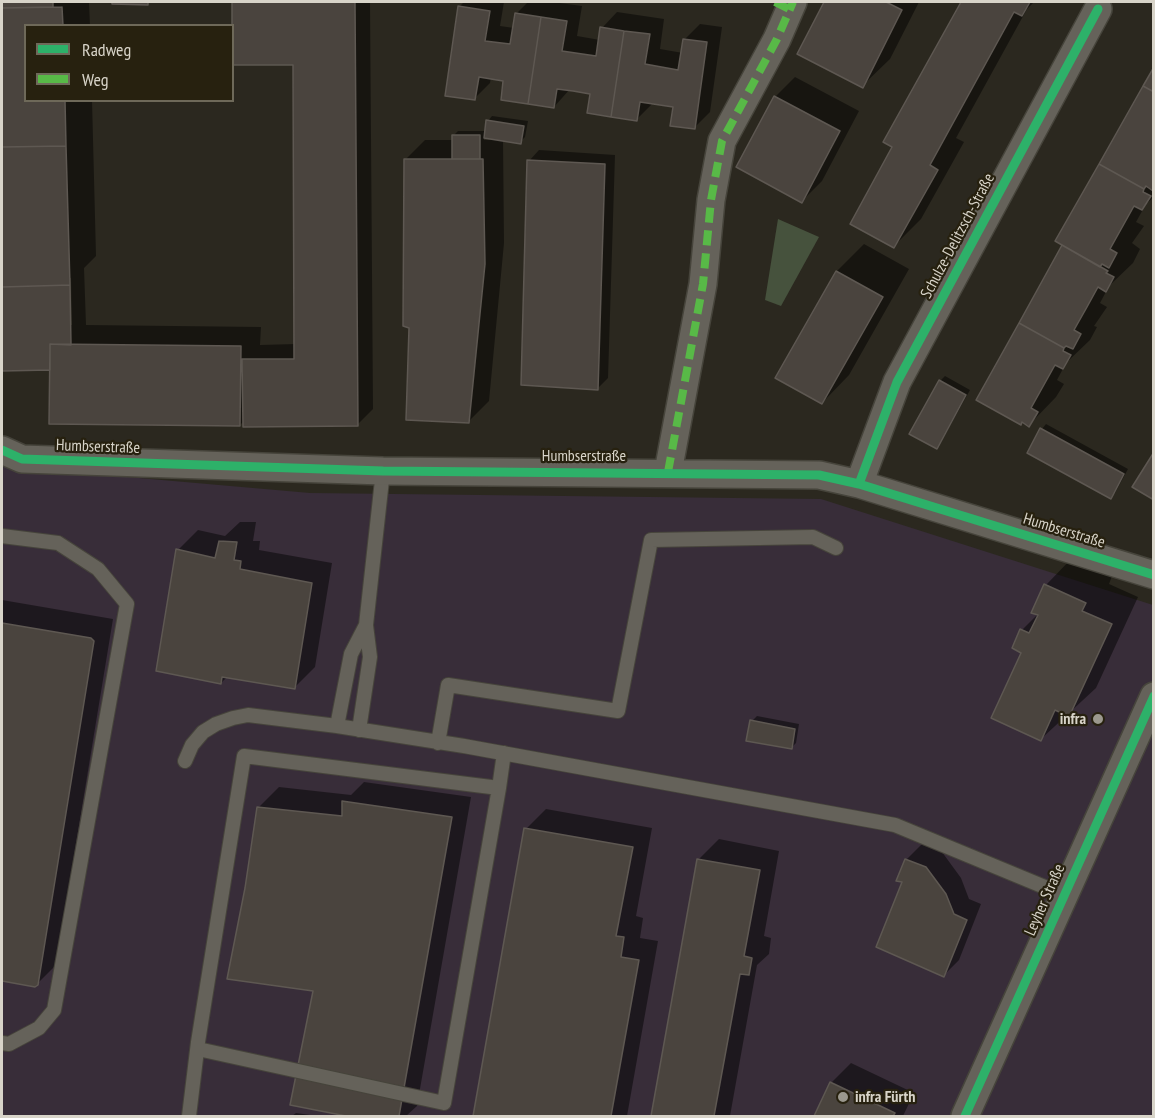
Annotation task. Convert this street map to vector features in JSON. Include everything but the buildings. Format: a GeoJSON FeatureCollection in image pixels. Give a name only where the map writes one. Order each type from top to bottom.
{"type":"FeatureCollection","features":[{"type":"Feature","properties":{"kind":"street"},"geometry":{"type":"LineString","coordinates":[[668,472],[703,284],[711,200],[722,141],[777,39],[786,4]]}},
{"type":"Feature","properties":{"kind":"street","name":"Schulze-Delitzsch-Straße"},"geometry":{"type":"LineString","coordinates":[[859,484],[897,382],[1098,9]]}},
{"type":"Feature","properties":{"kind":"street","name":"Humbserstraße"},"geometry":{"type":"LineString","coordinates":[[2,450],[22,459],[383,471],[819,475],[859,484],[1154,575]]}},
{"type":"Feature","properties":{"kind":"street","name":"Leyher Straße"},"geometry":{"type":"LineString","coordinates":[[965,1116],[1154,696]]}},
{"type":"Feature","properties":{"kind":"lane"},"geometry":{"type":"LineString","coordinates":[[359,730],[370,657],[366,625],[383,471]]}},
{"type":"Feature","properties":{"kind":"lane"},"geometry":{"type":"LineString","coordinates":[[2,536],[58,543],[98,569],[127,604],[54,1010],[39,1028],[9,1044],[2,1043]]}},
{"type":"Feature","properties":{"kind":"lane"},"geometry":{"type":"LineString","coordinates":[[438,743],[447,685],[618,711],[651,540],[813,537],[836,548]]}},
{"type":"Feature","properties":{"kind":"lane"},"geometry":{"type":"LineString","coordinates":[[337,726],[351,654],[366,625]]}},
{"type":"Feature","properties":{"kind":"lane"},"geometry":{"type":"LineString","coordinates":[[185,761],[192,745],[203,732],[233,718],[248,716],[337,726],[504,753],[895,825],[1064,895]]}},
{"type":"Feature","properties":{"kind":"lane"},"geometry":{"type":"LineString","coordinates":[[198,1048],[443,1110],[504,753]]}},
{"type":"Feature","properties":{"kind":"lane"},"geometry":{"type":"LineString","coordinates":[[189,1116],[244,756],[499,788]]}},
{"type":"Feature","properties":{"kind":"shaded area"},"geometry":{"type":"Polygon","coordinates":[[[2,466],[310,493],[821,499],[1153,605],[1153,1116],[2,1116],[2,466]]]}},
{"type":"Feature","properties":{"kind":"green space"},"geometry":{"type":"Polygon","coordinates":[[[778,219],[819,237],[781,306],[765,300],[778,219]]]}},
{"type":"Feature","properties":{"kind":"marked path"},"geometry":{"type":"LineString","coordinates":[[775,2],[789,9]]}},
{"type":"Feature","properties":{"kind":"marked path"},"geometry":{"type":"LineString","coordinates":[[668,472],[703,284],[711,200],[722,141],[777,39],[793,2]]}},
{"type":"Feature","properties":{"kind":"cycle path"},"geometry":{"type":"LineString","coordinates":[[859,484],[897,382],[1098,9]]}},
{"type":"Feature","properties":{"kind":"cycle path"},"geometry":{"type":"LineString","coordinates":[[2,450],[22,459],[383,471],[819,475],[859,484],[1154,575]]}},
{"type":"Feature","properties":{"kind":"cycle path"},"geometry":{"type":"LineString","coordinates":[[965,1116],[1154,696]]}},
{"type":"Feature","properties":{"kind":"place","name":"infra"},"geometry":{"type":"Point","coordinates":[1098,719]}},
{"type":"Feature","properties":{"kind":"place","name":"infra Fürth"},"geometry":{"type":"Point","coordinates":[843,1097]}}]}
